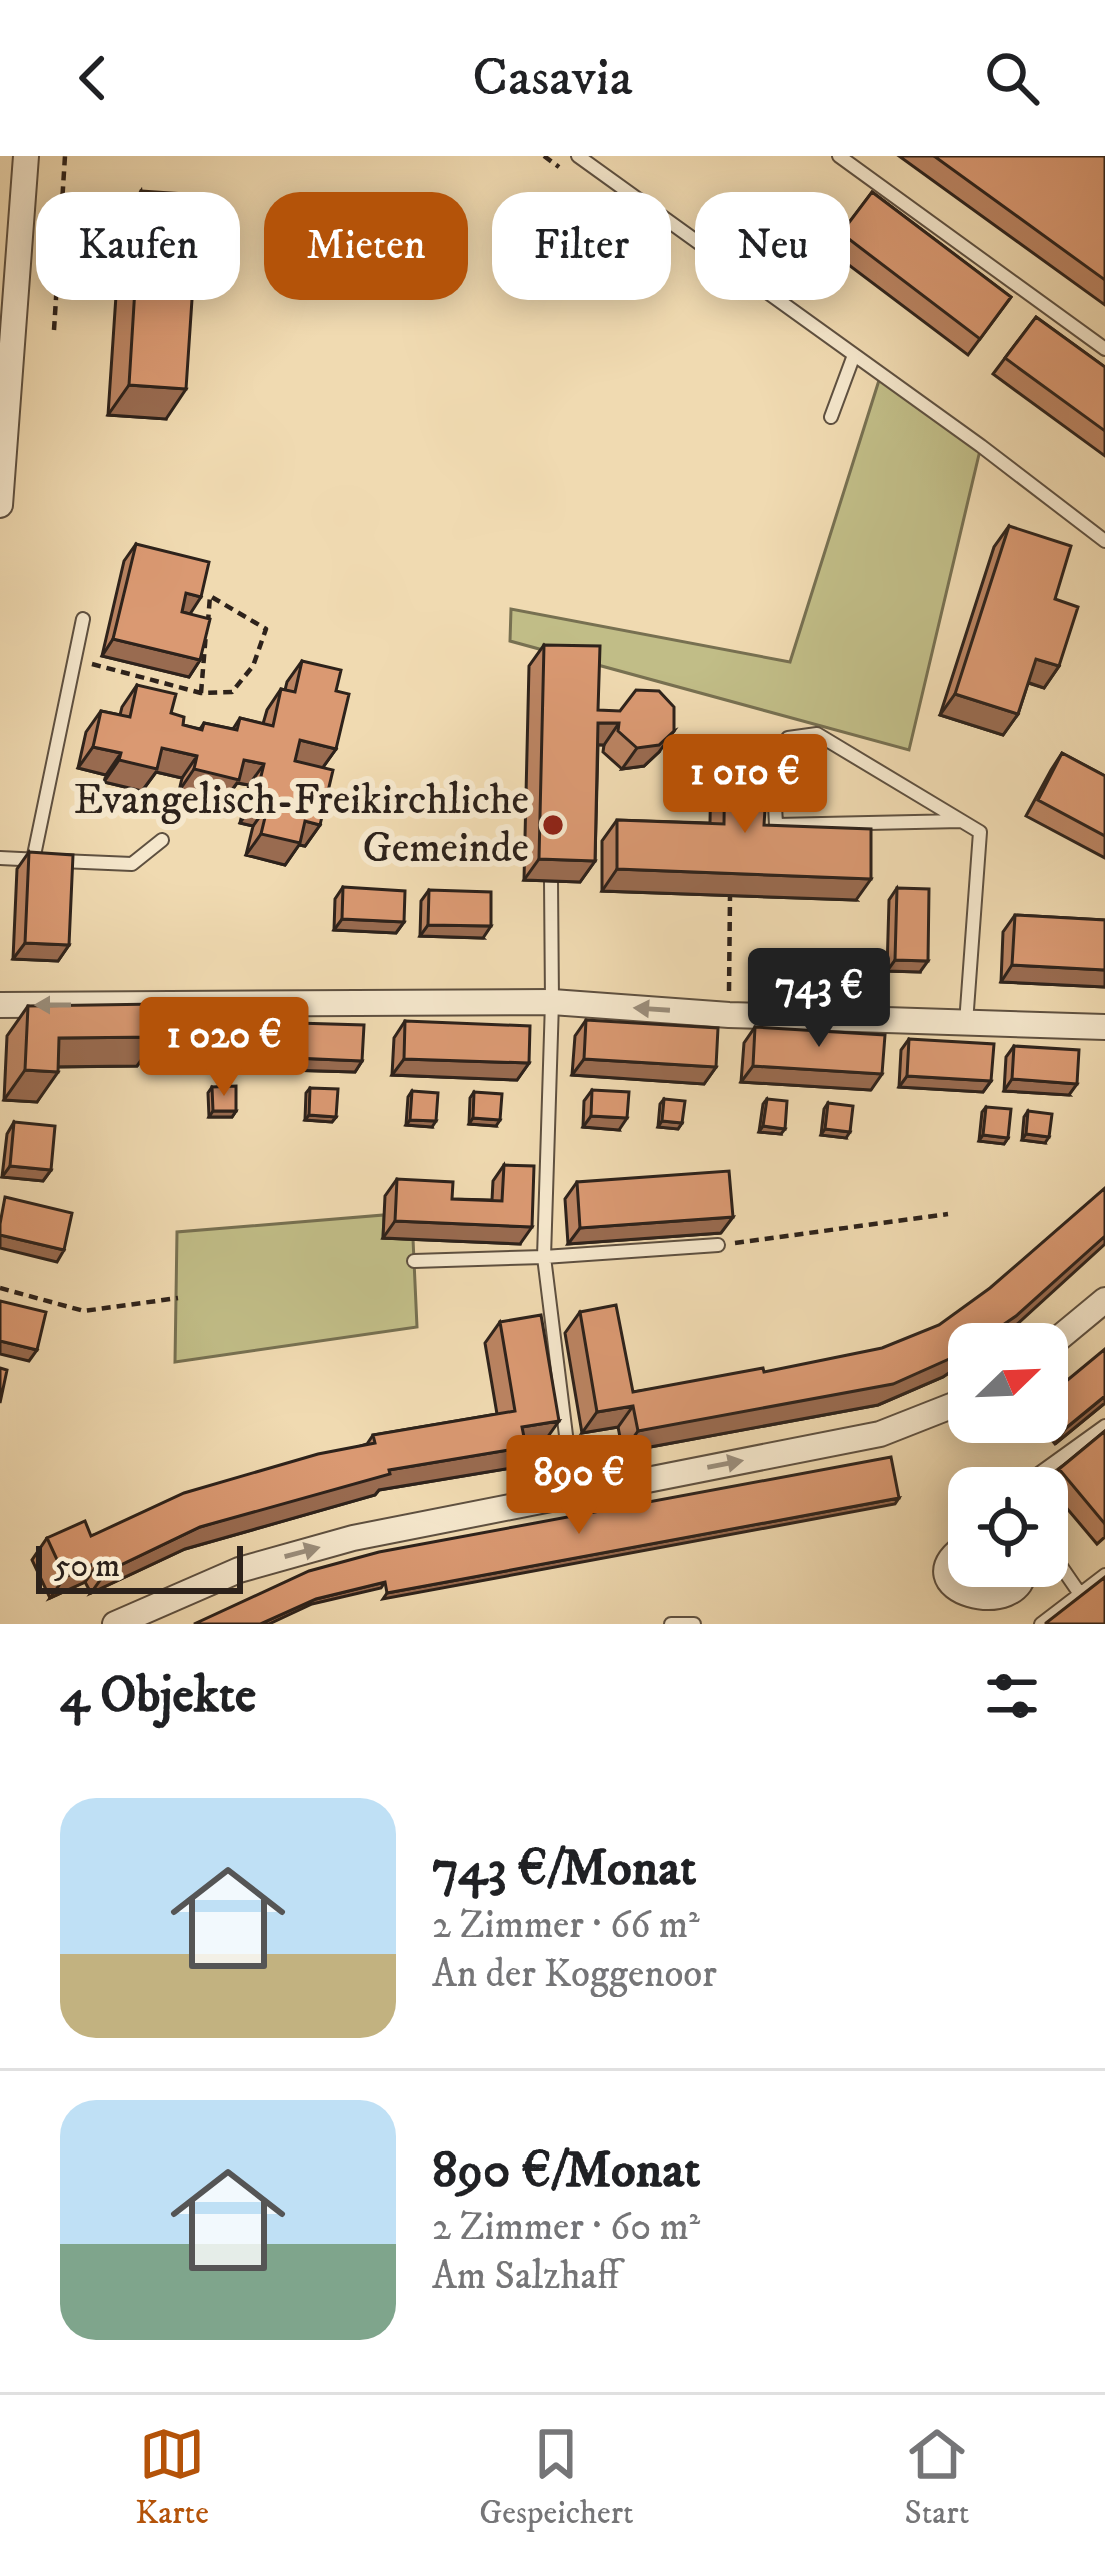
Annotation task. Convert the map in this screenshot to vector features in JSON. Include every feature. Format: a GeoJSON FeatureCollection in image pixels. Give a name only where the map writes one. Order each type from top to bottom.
{"type":"FeatureCollection","features":[{"type":"Feature","properties":{"kind":"street"},"geometry":{"type":"LineString","coordinates":[[0,505],[26,156]]}},
{"type":"Feature","properties":{"kind":"street"},"geometry":{"type":"LineString","coordinates":[[0,1005],[552,1002],[729,1015],[1105,1027]]}},
{"type":"Feature","properties":{"kind":"street"},"geometry":{"type":"LineString","coordinates":[[1068,1331],[1105,1300]]}},
{"type":"Feature","properties":{"kind":"street"},"geometry":{"type":"LineString","coordinates":[[115,1624],[239,1570],[353,1538],[880,1434],[948,1407]]}},
{"type":"Feature","properties":{"kind":"street"},"geometry":{"type":"LineString","coordinates":[[948,1567],[948,1590],[959,1607],[980,1620],[998,1616],[1016,1604],[1024,1587]]}},
{"type":"Feature","properties":{"kind":"lane"},"geometry":{"type":"LineString","coordinates":[[578,156],[1105,541]]}},
{"type":"Feature","properties":{"kind":"lane"},"geometry":{"type":"LineString","coordinates":[[839,156],[1105,349]]}},
{"type":"Feature","properties":{"kind":"lane"},"geometry":{"type":"LineString","coordinates":[[831,417],[854,355]]}},
{"type":"Feature","properties":{"kind":"lane"},"geometry":{"type":"LineString","coordinates":[[33,860],[83,619]]}},
{"type":"Feature","properties":{"kind":"lane"},"geometry":{"type":"LineString","coordinates":[[961,821],[776,825],[773,765],[788,738],[817,734],[980,832],[966,1024]]}},
{"type":"Feature","properties":{"kind":"lane"},"geometry":{"type":"LineString","coordinates":[[0,859],[132,864],[162,840]]}},
{"type":"Feature","properties":{"kind":"lane"},"geometry":{"type":"LineString","coordinates":[[551,881],[544,1257],[573,1492]]}},
{"type":"Feature","properties":{"kind":"lane"},"geometry":{"type":"LineString","coordinates":[[414,1261],[718,1245]]}},
{"type":"Feature","properties":{"kind":"lane"},"geometry":{"type":"LineString","coordinates":[[1048,1467],[1105,1426]]}},
{"type":"Feature","properties":{"kind":"lane"},"geometry":{"type":"LineString","coordinates":[[1042,1624],[1105,1575]]}},
{"type":"Feature","properties":{"kind":"lane"},"geometry":{"type":"LineString","coordinates":[[1068,1577],[1080,1594]]}},
{"type":"Feature","properties":{"kind":"lane"},"geometry":{"type":"LineString","coordinates":[[671,1624],[694,1624]]}},
{"type":"Feature","properties":{"kind":"path"},"geometry":{"type":"LineString","coordinates":[[54,330],[65,156]]}},
{"type":"Feature","properties":{"kind":"path"},"geometry":{"type":"LineString","coordinates":[[75,660],[200,693],[232,692],[253,666],[266,629],[210,596],[200,693]]}},
{"type":"Feature","properties":{"kind":"path"},"geometry":{"type":"LineString","coordinates":[[729,1015],[730,896]]}},
{"type":"Feature","properties":{"kind":"path"},"geometry":{"type":"LineString","coordinates":[[718,1245],[948,1214]]}},
{"type":"Feature","properties":{"kind":"path"},"geometry":{"type":"LineString","coordinates":[[0,1288],[85,1311],[178,1298]]}},
{"type":"Feature","properties":{"kind":"shaded area"},"geometry":{"type":"Polygon","coordinates":[[[881,374],[981,446],[909,750],[510,641],[511,609],[790,662],[881,374]]]}},
{"type":"Feature","properties":{"kind":"shaded area"},"geometry":{"type":"Polygon","coordinates":[[[384,1215],[383,1238],[413,1239],[417,1327],[175,1362],[177,1232],[384,1215]]]}},
{"type":"Feature","properties":{"kind":"building"},"geometry":{"type":"Polygon","coordinates":[[[934,156],[1105,156],[1105,280],[934,156]]]}},
{"type":"Feature","properties":{"kind":"building"},"geometry":{"type":"Polygon","coordinates":[[[872,192],[1011,297],[980,339],[850,240],[850,221],[872,192]]]}},
{"type":"Feature","properties":{"kind":"building"},"geometry":{"type":"Polygon","coordinates":[[[134,300],[192,300],[186,389],[129,385],[134,300]]]}},
{"type":"Feature","properties":{"kind":"building"},"geometry":{"type":"Polygon","coordinates":[[[1036,317],[1105,367],[1105,431],[1005,358],[1036,317]]]}},
{"type":"Feature","properties":{"kind":"building"},"geometry":{"type":"Polygon","coordinates":[[[1009,526],[1071,546],[1055,599],[1078,607],[1059,666],[1036,659],[1018,714],[955,694],[1009,526]]]}},
{"type":"Feature","properties":{"kind":"building"},"geometry":{"type":"Polygon","coordinates":[[[136,544],[209,562],[201,597],[186,593],[182,612],[210,619],[200,660],[113,639],[136,544]]]}},
{"type":"Feature","properties":{"kind":"building","name":"Evangelisch-Freikirchliche Gemeinde"},"geometry":{"type":"Polygon","coordinates":[[[544,645],[600,646],[598,710],[620,711],[636,690],[659,691],[674,707],[674,731],[659,745],[637,748],[618,731],[619,723],[598,723],[595,861],[539,859],[544,645]]]}},
{"type":"Feature","properties":{"kind":"building"},"geometry":{"type":"Polygon","coordinates":[[[302,661],[341,670],[336,691],[349,694],[336,749],[300,740],[295,761],[333,770],[320,825],[305,821],[300,843],[261,834],[268,805],[255,801],[264,764],[244,760],[239,780],[194,769],[197,756],[162,748],[157,769],[119,760],[121,753],[93,747],[101,711],[130,717],[137,685],[176,694],[171,713],[184,717],[183,725],[202,730],[204,723],[237,730],[240,718],[273,726],[281,689],[295,692],[302,661]]]}},
{"type":"Feature","properties":{"kind":"building"},"geometry":{"type":"Polygon","coordinates":[[[725,745],[769,747],[764,825],[871,829],[871,879],[617,869],[617,820],[724,824],[725,745]]]}},
{"type":"Feature","properties":{"kind":"building"},"geometry":{"type":"Polygon","coordinates":[[[1062,753],[1105,776],[1105,836],[1038,800],[1062,753]]]}},
{"type":"Feature","properties":{"kind":"building"},"geometry":{"type":"Polygon","coordinates":[[[29,852],[73,855],[69,945],[25,943],[29,852]]]}},
{"type":"Feature","properties":{"kind":"building"},"geometry":{"type":"Polygon","coordinates":[[[343,887],[405,891],[404,922],[342,919],[343,887]]]}},
{"type":"Feature","properties":{"kind":"building"},"geometry":{"type":"Polygon","coordinates":[[[897,888],[929,889],[928,961],[895,960],[897,888]]]}},
{"type":"Feature","properties":{"kind":"building"},"geometry":{"type":"Polygon","coordinates":[[[429,890],[491,892],[491,926],[428,925],[429,890]]]}},
{"type":"Feature","properties":{"kind":"building"},"geometry":{"type":"Polygon","coordinates":[[[1015,915],[1105,920],[1105,970],[1012,965],[1015,915]]]}},
{"type":"Feature","properties":{"kind":"building"},"geometry":{"type":"Polygon","coordinates":[[[158,1004],[158,1037],[59,1038],[58,1072],[25,1070],[28,1006],[158,1004]]]}},
{"type":"Feature","properties":{"kind":"building"},"geometry":{"type":"Polygon","coordinates":[[[275,1004],[276,1036],[204,1039],[203,1006],[275,1004]]]}},
{"type":"Feature","properties":{"kind":"building"},"geometry":{"type":"Polygon","coordinates":[[[586,1020],[718,1028],[716,1067],[584,1059],[586,1020]]]}},
{"type":"Feature","properties":{"kind":"building"},"geometry":{"type":"Polygon","coordinates":[[[405,1021],[530,1026],[529,1063],[404,1059],[405,1021]]]}},
{"type":"Feature","properties":{"kind":"building"},"geometry":{"type":"Polygon","coordinates":[[[296,1023],[364,1025],[362,1061],[295,1058],[296,1023]]]}},
{"type":"Feature","properties":{"kind":"building"},"geometry":{"type":"Polygon","coordinates":[[[755,1027],[885,1035],[882,1074],[753,1066],[755,1027]]]}},
{"type":"Feature","properties":{"kind":"building"},"geometry":{"type":"Polygon","coordinates":[[[909,1039],[994,1044],[991,1081],[907,1076],[909,1039]]]}},
{"type":"Feature","properties":{"kind":"building"},"geometry":{"type":"Polygon","coordinates":[[[1014,1046],[1079,1050],[1077,1084],[1012,1079],[1014,1046]]]}},
{"type":"Feature","properties":{"kind":"building"},"geometry":{"type":"Polygon","coordinates":[[[236,1086],[236,1111],[213,1111],[212,1087],[236,1086]]]}},
{"type":"Feature","properties":{"kind":"building"},"geometry":{"type":"Polygon","coordinates":[[[310,1088],[338,1089],[336,1117],[309,1115],[310,1088]]]}},
{"type":"Feature","properties":{"kind":"building"},"geometry":{"type":"Polygon","coordinates":[[[592,1090],[629,1092],[627,1118],[591,1116],[592,1090]]]}},
{"type":"Feature","properties":{"kind":"building"},"geometry":{"type":"Polygon","coordinates":[[[412,1091],[438,1093],[436,1121],[410,1120],[412,1091]]]}},
{"type":"Feature","properties":{"kind":"building"},"geometry":{"type":"Polygon","coordinates":[[[474,1092],[502,1094],[500,1120],[473,1118],[474,1092]]]}},
{"type":"Feature","properties":{"kind":"building"},"geometry":{"type":"Polygon","coordinates":[[[664,1099],[685,1101],[682,1123],[662,1121],[664,1099]]]}},
{"type":"Feature","properties":{"kind":"building"},"geometry":{"type":"Polygon","coordinates":[[[767,1099],[787,1101],[785,1129],[763,1126],[767,1099]]]}},
{"type":"Feature","properties":{"kind":"building"},"geometry":{"type":"Polygon","coordinates":[[[828,1103],[853,1106],[850,1132],[825,1129],[828,1103]]]}},
{"type":"Feature","properties":{"kind":"building"},"geometry":{"type":"Polygon","coordinates":[[[986,1107],[1011,1109],[1008,1138],[983,1135],[986,1107]]]}},
{"type":"Feature","properties":{"kind":"building"},"geometry":{"type":"Polygon","coordinates":[[[1028,1111],[1052,1114],[1049,1137],[1026,1134],[1028,1111]]]}},
{"type":"Feature","properties":{"kind":"building"},"geometry":{"type":"Polygon","coordinates":[[[14,1122],[55,1126],[51,1170],[10,1166],[14,1122]]]}},
{"type":"Feature","properties":{"kind":"building"},"geometry":{"type":"Polygon","coordinates":[[[504,1165],[534,1166],[532,1227],[395,1221],[397,1179],[453,1182],[452,1199],[502,1201],[504,1165]]]}},
{"type":"Feature","properties":{"kind":"building"},"geometry":{"type":"Polygon","coordinates":[[[729,1171],[733,1217],[580,1228],[577,1182],[729,1171]]]}},
{"type":"Feature","properties":{"kind":"building"},"geometry":{"type":"Polygon","coordinates":[[[1105,1188],[1105,1236],[1006,1323],[948,1323],[948,1359],[893,1384],[638,1431],[633,1406],[597,1412],[580,1312],[616,1305],[633,1392],[882,1348],[939,1325],[990,1288],[1105,1188]]]}},
{"type":"Feature","properties":{"kind":"building"},"geometry":{"type":"Polygon","coordinates":[[[5,1197],[72,1213],[64,1250],[0,1235],[5,1197]]]}},
{"type":"Feature","properties":{"kind":"building"},"geometry":{"type":"Polygon","coordinates":[[[0,1301],[46,1312],[37,1350],[0,1341],[0,1301]]]}},
{"type":"Feature","properties":{"kind":"building"},"geometry":{"type":"Polygon","coordinates":[[[541,1315],[559,1421],[522,1427],[526,1447],[389,1470],[390,1474],[200,1527],[106,1572],[100,1561],[65,1577],[47,1538],[85,1521],[91,1536],[184,1493],[318,1454],[375,1443],[373,1435],[515,1411],[500,1322],[541,1315]]]}},
{"type":"Feature","properties":{"kind":"building"},"geometry":{"type":"Polygon","coordinates":[[[1105,1349],[1105,1396],[1068,1426],[1068,1380],[1105,1349]]]}},
{"type":"Feature","properties":{"kind":"building"},"geometry":{"type":"Polygon","coordinates":[[[0,1368],[7,1370],[0,1403],[0,1368]]]}},
{"type":"Feature","properties":{"kind":"building"},"geometry":{"type":"Polygon","coordinates":[[[1105,1431],[1105,1524],[1068,1480],[1068,1467],[1061,1467],[1105,1431]]]}},
{"type":"Feature","properties":{"kind":"building"},"geometry":{"type":"Polygon","coordinates":[[[891,1457],[899,1498],[387,1593],[385,1582],[316,1599],[260,1624],[194,1624],[309,1571],[379,1552],[891,1457]]]}},
{"type":"Feature","properties":{"kind":"building"},"geometry":{"type":"Polygon","coordinates":[[[1105,1577],[1105,1624],[1046,1624],[1046,1623],[1105,1577]]]}},
{"type":"Feature","properties":{"kind":"place","name":"Evangelisch-Freikirchliche Gemeinde"},"geometry":{"type":"Point","coordinates":[553,825]}}]}
